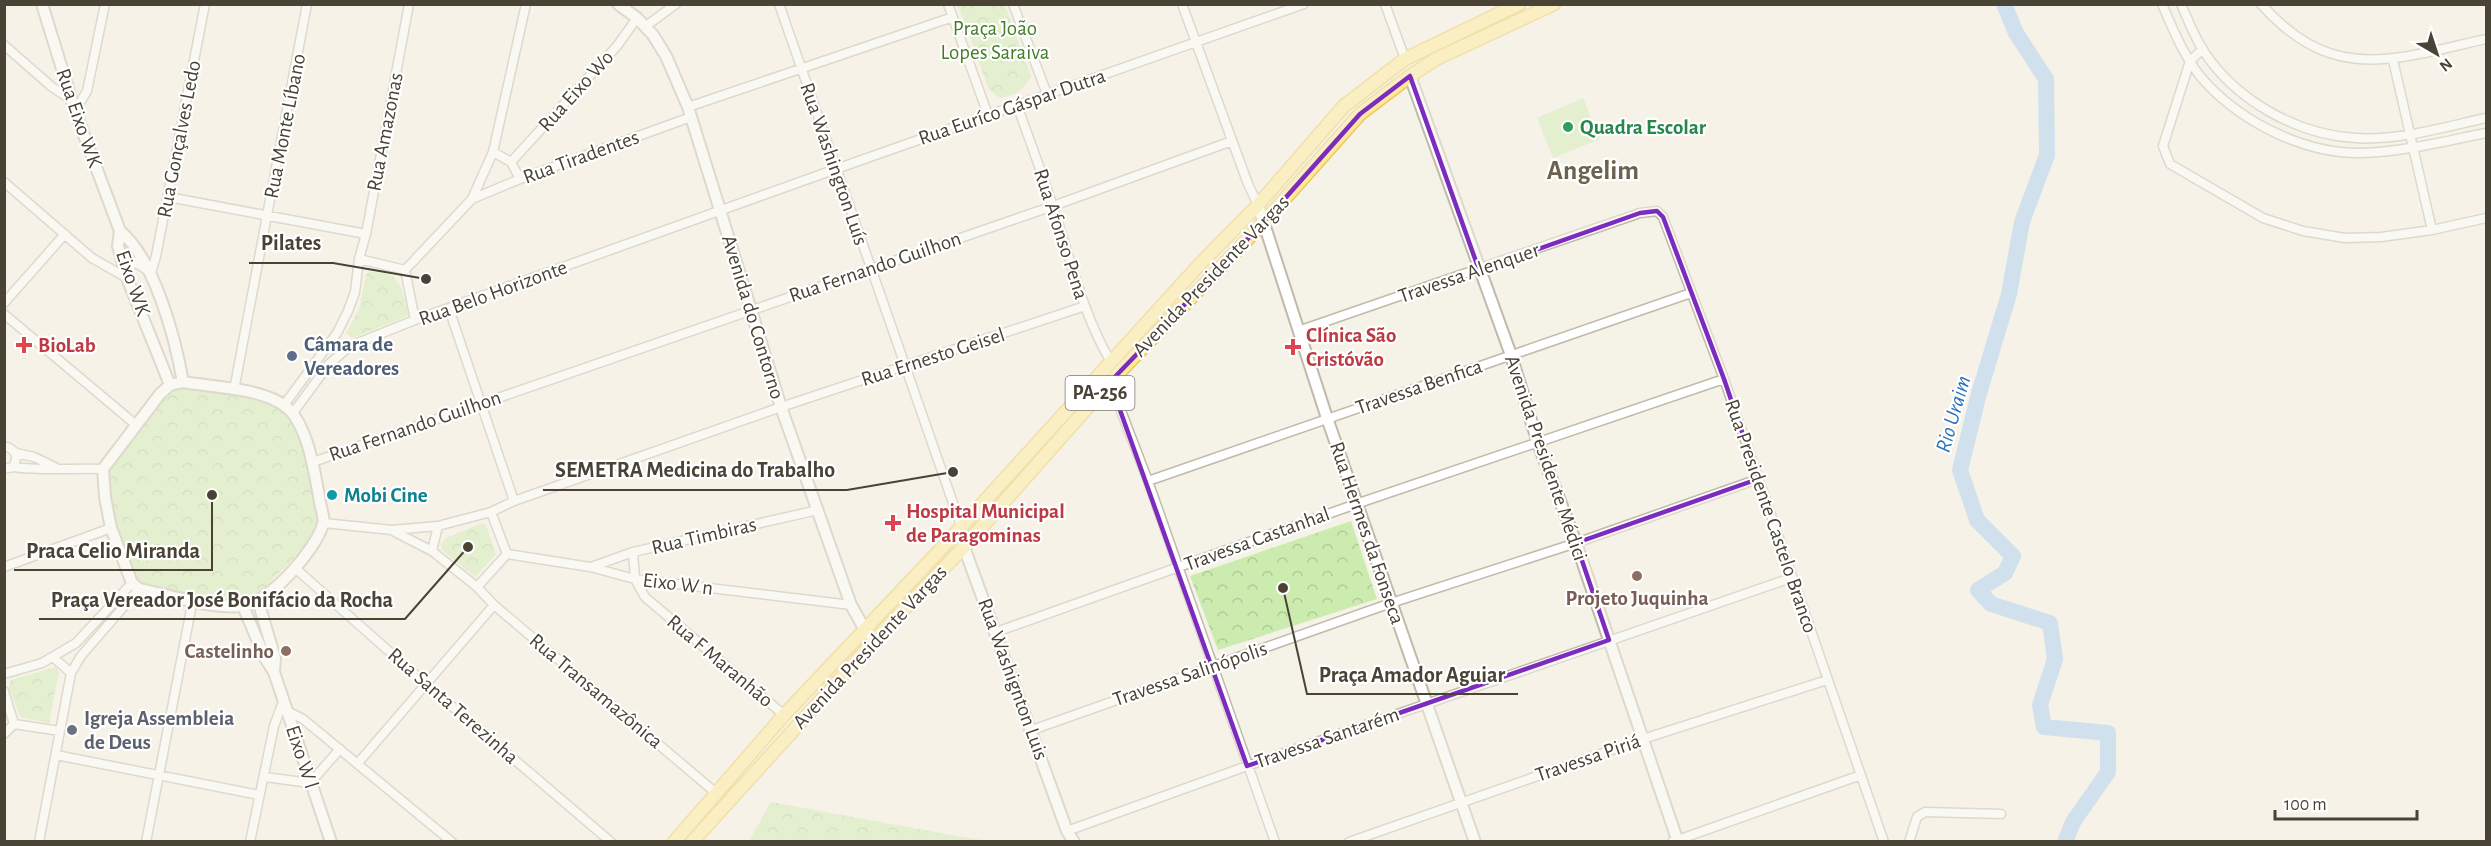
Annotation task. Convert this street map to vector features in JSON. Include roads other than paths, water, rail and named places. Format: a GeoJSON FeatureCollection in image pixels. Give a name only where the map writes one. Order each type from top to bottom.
{"type":"FeatureCollection","features":[{"type":"Feature","properties":{"kind":"main road","name":"Avenida Presidente Vargas"},"geometry":{"type":"LineString","coordinates":[[674,842],[784,715],[866,630],[1258,205],[1344,106],[1404,59],[1519,4]]}},
{"type":"Feature","properties":{"kind":"main road","name":"Avenida Presidente Vargas"},"geometry":{"type":"LineString","coordinates":[[692,842],[875,640],[964,547],[1110,382],[1264,222],[1360,114],[1410,76],[1450,52],[1554,4]]}},
{"type":"Feature","properties":{"kind":"street","name":"Rua Eixo WK"},"geometry":{"type":"LineString","coordinates":[[42,4],[70,99],[120,231]]}},
{"type":"Feature","properties":{"kind":"street"},"geometry":{"type":"LineString","coordinates":[[75,111],[87,91],[105,4]]}},
{"type":"Feature","properties":{"kind":"street","name":"Rua Gonçalves Ledo"},"geometry":{"type":"LineString","coordinates":[[151,273],[205,4]]}},
{"type":"Feature","properties":{"kind":"street","name":"Rua Monte Líbano"},"geometry":{"type":"LineString","coordinates":[[234,390],[308,4]]}},
{"type":"Feature","properties":{"kind":"street","name":"Rua Amazonas"},"geometry":{"type":"LineString","coordinates":[[284,405],[337,333],[355,292],[359,259],[366,234],[409,4]]}},
{"type":"Feature","properties":{"kind":"street"},"geometry":{"type":"LineString","coordinates":[[405,270],[472,200],[493,152],[526,4]]}},
{"type":"Feature","properties":{"kind":"street","name":"Avenida do Contorno"},"geometry":{"type":"LineString","coordinates":[[618,4],[637,18],[653,35],[666,56],[690,112],[781,407],[851,604],[866,630],[875,640]]}},
{"type":"Feature","properties":{"kind":"street"},"geometry":{"type":"LineString","coordinates":[[646,27],[676,4]]}},
{"type":"Feature","properties":{"kind":"street","name":"Rua Washington Luís"},"geometry":{"type":"LineString","coordinates":[[779,4],[961,526]]}},
{"type":"Feature","properties":{"kind":"street"},"geometry":{"type":"LineString","coordinates":[[948,4],[988,115]]}},
{"type":"Feature","properties":{"kind":"street"},"geometry":{"type":"LineString","coordinates":[[1013,4],[1047,94]]}},
{"type":"Feature","properties":{"kind":"street"},"geometry":{"type":"LineString","coordinates":[[1182,4],[1258,205]]}},
{"type":"Feature","properties":{"kind":"street","name":"Rua Euríco Gáspar Dutra"},"geometry":{"type":"LineString","coordinates":[[719,211],[1304,4]]}},
{"type":"Feature","properties":{"kind":"street"},"geometry":{"type":"LineString","coordinates":[[1385,4],[1404,59]]}},
{"type":"Feature","properties":{"kind":"street"},"geometry":{"type":"LineString","coordinates":[[2162,4],[2190,61],[2206,83],[2238,111],[2272,131],[2313,148],[2359,153],[2413,148],[2487,133]]}},
{"type":"Feature","properties":{"kind":"street"},"geometry":{"type":"LineString","coordinates":[[2181,4],[2203,50],[2221,74],[2250,99],[2282,118],[2320,134],[2358,138],[2409,134],[2487,118]]}},
{"type":"Feature","properties":{"kind":"street"},"geometry":{"type":"LineString","coordinates":[[2260,4],[2283,28],[2309,46],[2340,58],[2367,61],[2393,60],[2487,39]]}},
{"type":"Feature","properties":{"kind":"street","name":"Rua Tiradentes"},"geometry":{"type":"LineString","coordinates":[[472,200],[802,68],[953,17]]}},
{"type":"Feature","properties":{"kind":"street","name":"Rua Eixo Wo"},"geometry":{"type":"LineString","coordinates":[[511,162],[617,46],[637,18]]}},
{"type":"Feature","properties":{"kind":"street"},"geometry":{"type":"LineString","coordinates":[[4,45],[52,87],[70,99]]}},
{"type":"Feature","properties":{"kind":"street"},"geometry":{"type":"LineString","coordinates":[[2203,50],[2190,61],[2163,146],[2169,164],[2263,218],[2303,231],[2345,238],[2381,237],[2432,230],[2487,218]]}},
{"type":"Feature","properties":{"kind":"street"},"geometry":{"type":"LineString","coordinates":[[2393,60],[2432,230]]}},
{"type":"Feature","properties":{"kind":"street","name":"Avenida Presidente Médici"},"geometry":{"type":"LineString","coordinates":[[1410,76],[1511,355],[1538,443],[1610,640],[1676,841]]}},
{"type":"Feature","properties":{"kind":"street","name":"Rua Afonso Pena"},"geometry":{"type":"LineString","coordinates":[[1017,105],[1085,306],[1101,345],[1111,362]]}},
{"type":"Feature","properties":{"kind":"street","name":"Rua Fernando Guilhon"},"geometry":{"type":"LineString","coordinates":[[313,462],[1053,206],[1232,141]]}},
{"type":"Feature","properties":{"kind":"street"},"geometry":{"type":"LineString","coordinates":[[493,152],[511,162],[520,179]]}},
{"type":"Feature","properties":{"kind":"street"},"geometry":{"type":"LineString","coordinates":[[4,182],[92,258],[128,278],[128,269],[135,262],[151,273],[178,353],[183,382]]}},
{"type":"Feature","properties":{"kind":"street"},"geometry":{"type":"LineString","coordinates":[[168,196],[366,234]]}},
{"type":"Feature","properties":{"kind":"street","name":"Rua Hermes da Fonseca"},"geometry":{"type":"LineString","coordinates":[[1258,205],[1356,504],[1475,842]]}},
{"type":"Feature","properties":{"kind":"street","name":"Rua Belo Horizonte"},"geometry":{"type":"LineString","coordinates":[[293,413],[329,364],[350,346],[415,320],[719,211]]}},
{"type":"Feature","properties":{"kind":"street","name":"Rua Presidente Castelo Branco"},"geometry":{"type":"LineString","coordinates":[[1640,213],[1657,212],[1663,216],[1724,379],[1884,842]]}},
{"type":"Feature","properties":{"kind":"street","name":"Travessa Alenquer"},"geometry":{"type":"LineString","coordinates":[[1298,331],[1640,213]]}},
{"type":"Feature","properties":{"kind":"street","name":"Eixo WK"},"geometry":{"type":"LineString","coordinates":[[120,231],[129,239],[151,273]]}},
{"type":"Feature","properties":{"kind":"street","name":"Eixo WK"},"geometry":{"type":"LineString","coordinates":[[120,231],[118,246],[128,278],[170,385]]}},
{"type":"Feature","properties":{"kind":"street"},"geometry":{"type":"LineString","coordinates":[[4,303],[65,234]]}},
{"type":"Feature","properties":{"kind":"street"},"geometry":{"type":"LineString","coordinates":[[359,259],[405,270]]}},
{"type":"Feature","properties":{"kind":"street"},"geometry":{"type":"LineString","coordinates":[[405,270],[415,320]]}},
{"type":"Feature","properties":{"kind":"street","name":"Travessa Benfica"},"geometry":{"type":"LineString","coordinates":[[1148,481],[1692,292]]}},
{"type":"Feature","properties":{"kind":"street","name":"Rua Ernesto Geisel"},"geometry":{"type":"LineString","coordinates":[[392,530],[438,525],[491,512],[514,501],[781,407],[1085,306]]}},
{"type":"Feature","properties":{"kind":"street"},"geometry":{"type":"LineString","coordinates":[[449,309],[514,501]]}},
{"type":"Feature","properties":{"kind":"street"},"geometry":{"type":"LineString","coordinates":[[4,314],[135,424]]}},
{"type":"Feature","properties":{"kind":"street"},"geometry":{"type":"LineString","coordinates":[[337,333],[342,341],[350,346]]}},
{"type":"Feature","properties":{"kind":"street","name":"Travessa Castanhal"},"geometry":{"type":"LineString","coordinates":[[996,632],[1356,504],[1724,379]]}},
{"type":"Feature","properties":{"kind":"street"},"geometry":{"type":"LineString","coordinates":[[183,382],[265,397],[284,405],[293,413],[313,462],[324,523],[314,543],[296,568],[258,602],[243,606],[193,599],[135,586],[111,528],[105,497],[104,469],[135,424],[170,385],[183,382]]}},
{"type":"Feature","properties":{"kind":"street"},"geometry":{"type":"LineString","coordinates":[[1110,382],[1148,481],[1211,666],[1275,842]]}},
{"type":"Feature","properties":{"kind":"street"},"geometry":{"type":"LineString","coordinates":[[4,446],[16,453],[34,457],[55,467]]}},
{"type":"Feature","properties":{"kind":"street"},"geometry":{"type":"LineString","coordinates":[[9,468],[17,461],[16,453]]}},
{"type":"Feature","properties":{"kind":"street"},"geometry":{"type":"LineString","coordinates":[[9,468],[104,469]]}},
{"type":"Feature","properties":{"kind":"street","name":"Travessa Salinópolis"},"geometry":{"type":"LineString","coordinates":[[1032,730],[1391,603],[1576,543],[1758,479]]}},
{"type":"Feature","properties":{"kind":"street","name":"Rua Timbiras"},"geometry":{"type":"LineString","coordinates":[[591,567],[633,552],[818,510]]}},
{"type":"Feature","properties":{"kind":"street"},"geometry":{"type":"LineString","coordinates":[[477,587],[507,554],[491,512]]}},
{"type":"Feature","properties":{"kind":"street"},"geometry":{"type":"LineString","coordinates":[[324,523],[392,530]]}},
{"type":"Feature","properties":{"kind":"street"},"geometry":{"type":"LineString","coordinates":[[432,552],[438,525]]}},
{"type":"Feature","properties":{"kind":"street","name":"Rua Washignton Luis"},"geometry":{"type":"LineString","coordinates":[[961,526],[964,547],[1067,831],[1074,842]]}},
{"type":"Feature","properties":{"kind":"street"},"geometry":{"type":"LineString","coordinates":[[4,567],[111,528]]}},
{"type":"Feature","properties":{"kind":"street","name":"Rua Transamazônica"},"geometry":{"type":"LineString","coordinates":[[392,530],[432,552],[477,587],[494,605],[716,793]]}},
{"type":"Feature","properties":{"kind":"street"},"geometry":{"type":"LineString","coordinates":[[633,552],[635,579]]}},
{"type":"Feature","properties":{"kind":"street","name":"Eixo W n"},"geometry":{"type":"LineString","coordinates":[[507,554],[591,567],[635,579],[851,604]]}},
{"type":"Feature","properties":{"kind":"street","name":"Rua Santa Terezinha"},"geometry":{"type":"LineString","coordinates":[[296,568],[611,842]]}},
{"type":"Feature","properties":{"kind":"street","name":"Travessa Santarém"},"geometry":{"type":"LineString","coordinates":[[1067,831],[1247,766],[1791,578]]}},
{"type":"Feature","properties":{"kind":"street","name":"Rua F Maranhão"},"geometry":{"type":"LineString","coordinates":[[635,579],[645,597],[784,715]]}},
{"type":"Feature","properties":{"kind":"street"},"geometry":{"type":"LineString","coordinates":[[4,674],[54,658],[76,643],[135,586]]}},
{"type":"Feature","properties":{"kind":"street"},"geometry":{"type":"LineString","coordinates":[[39,842],[71,673],[81,656],[135,586]]}},
{"type":"Feature","properties":{"kind":"street"},"geometry":{"type":"LineString","coordinates":[[146,842],[193,599]]}},
{"type":"Feature","properties":{"kind":"street","name":"Eixo W l"},"geometry":{"type":"LineString","coordinates":[[258,602],[275,658],[274,672]]}},
{"type":"Feature","properties":{"kind":"street"},"geometry":{"type":"LineString","coordinates":[[358,763],[494,605]]}},
{"type":"Feature","properties":{"kind":"street","name":"Eixo W l"},"geometry":{"type":"LineString","coordinates":[[243,606],[284,699],[330,842]]}},
{"type":"Feature","properties":{"kind":"street"},"geometry":{"type":"LineString","coordinates":[[54,658],[71,673]]}},
{"type":"Feature","properties":{"kind":"street","name":"Travessa Piriá"},"geometry":{"type":"LineString","coordinates":[[1349,842],[1643,739],[1827,680]]}},
{"type":"Feature","properties":{"kind":"street"},"geometry":{"type":"LineString","coordinates":[[4,691],[14,724]]}},
{"type":"Feature","properties":{"kind":"street"},"geometry":{"type":"LineString","coordinates":[[250,842],[274,726],[284,699]]}},
{"type":"Feature","properties":{"kind":"street"},"geometry":{"type":"LineString","coordinates":[[287,711],[303,719],[452,842]]}},
{"type":"Feature","properties":{"kind":"street"},"geometry":{"type":"LineString","coordinates":[[14,724],[60,731]]}},
{"type":"Feature","properties":{"kind":"street"},"geometry":{"type":"LineString","coordinates":[[4,734],[14,724]]}},
{"type":"Feature","properties":{"kind":"street"},"geometry":{"type":"LineString","coordinates":[[265,777],[310,783],[340,749]]}},
{"type":"Feature","properties":{"kind":"street"},"geometry":{"type":"LineString","coordinates":[[56,755],[260,795]]}},
{"type":"Feature","properties":{"kind":"street"},"geometry":{"type":"LineString","coordinates":[[1676,841],[1862,775]]}},
{"type":"Feature","properties":{"kind":"street"},"geometry":{"type":"LineString","coordinates":[[1909,842],[1917,817],[1925,812],[2001,814]]}},
{"type":"Feature","properties":{"kind":"waterway","name":"Rio Uraim"},"geometry":{"type":"LineString","coordinates":[[2004,4],[2016,33],[2046,79],[2047,155],[2022,222],[2009,294],[1978,397],[1960,470],[1977,520],[2013,556],[2005,573],[1978,590],[1991,604],[2050,623],[2055,659],[2040,705],[2044,727],[2108,733],[2108,772],[2073,822],[2065,842]]}},
{"type":"Feature","properties":{"kind":"place","name":"Quadra Escolar"},"geometry":{"type":"Point","coordinates":[1568,127]}},
{"type":"Feature","properties":{"kind":"place","name":"Pilates"},"geometry":{"type":"Point","coordinates":[426,279]}},
{"type":"Feature","properties":{"kind":"place","name":"BioLab"},"geometry":{"type":"Point","coordinates":[24,345]}},
{"type":"Feature","properties":{"kind":"place","name":"Clínica São Cristóvão"},"geometry":{"type":"Point","coordinates":[1293,347]}},
{"type":"Feature","properties":{"kind":"place","name":"Câmara de Vereadores"},"geometry":{"type":"Point","coordinates":[292,356]}},
{"type":"Feature","properties":{"kind":"place","name":"SEMETRA Medicina do Trabalho"},"geometry":{"type":"Point","coordinates":[953,472]}},
{"type":"Feature","properties":{"kind":"place","name":"Praca Celio Miranda"},"geometry":{"type":"Point","coordinates":[212,495]}},
{"type":"Feature","properties":{"kind":"place","name":"Mobi Cine"},"geometry":{"type":"Point","coordinates":[332,495]}},
{"type":"Feature","properties":{"kind":"place","name":"Hospital Municipal de Paragominas"},"geometry":{"type":"Point","coordinates":[893,523]}},
{"type":"Feature","properties":{"kind":"place","name":"Praça Vereador José Bonifácio da Rocha"},"geometry":{"type":"Point","coordinates":[468,547]}},
{"type":"Feature","properties":{"kind":"place","name":"Projeto Juquinha"},"geometry":{"type":"Point","coordinates":[1637,576]}},
{"type":"Feature","properties":{"kind":"place","name":"Praça Amador Aguiar"},"geometry":{"type":"Point","coordinates":[1283,588]}},
{"type":"Feature","properties":{"kind":"place","name":"Castelinho"},"geometry":{"type":"Point","coordinates":[286,651]}},
{"type":"Feature","properties":{"kind":"place","name":"Igreja Assembleia de Deus"},"geometry":{"type":"Point","coordinates":[72,730]}},
{"type":"Feature","properties":{"kind":"district","name":"Angelim"},"geometry":{"type":"Point","coordinates":[1593,170]}},
{"type":"Feature","properties":{"kind":"park label","name":"Praça João Lopes Saraiva"},"geometry":{"type":"Point","coordinates":[995,40]}}]}
